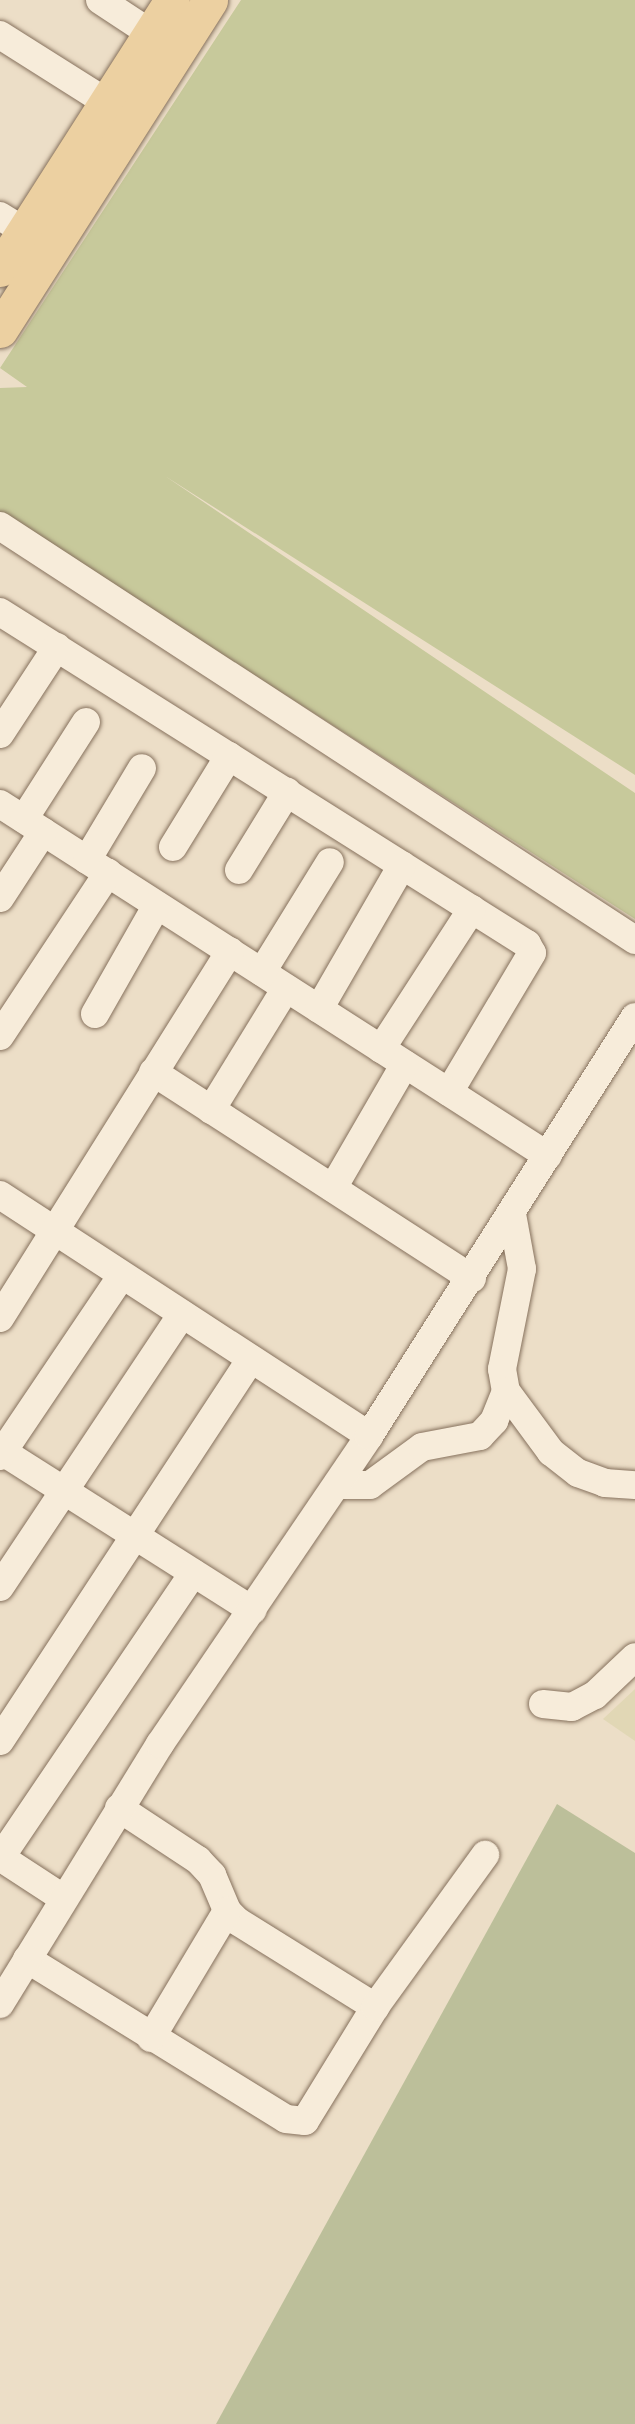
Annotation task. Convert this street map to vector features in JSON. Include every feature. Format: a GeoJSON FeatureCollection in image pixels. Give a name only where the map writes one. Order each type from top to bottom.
{"type":"FeatureCollection","features":[{"type":"Feature","properties":{"kind":"main road"},"geometry":{"type":"LineString","coordinates":[[0,330],[120,111],[150,33],[172,0]]}},
{"type":"Feature","properties":{"kind":"main road"},"geometry":{"type":"LineString","coordinates":[[0,269],[12,224],[120,111],[210,0]]}},
{"type":"Feature","properties":{"kind":"street"},"geometry":{"type":"LineString","coordinates":[[100,0],[150,33]]}},
{"type":"Feature","properties":{"kind":"street"},"geometry":{"type":"LineString","coordinates":[[0,35],[120,111]]}},
{"type":"Feature","properties":{"kind":"street"},"geometry":{"type":"LineString","coordinates":[[0,527],[635,940]]}},
{"type":"Feature","properties":{"kind":"street"},"geometry":{"type":"LineString","coordinates":[[0,612],[527,944],[532,953],[449,1093]]}},
{"type":"Feature","properties":{"kind":"street"},"geometry":{"type":"LineString","coordinates":[[0,734],[57,648]]}},
{"type":"Feature","properties":{"kind":"street"},"geometry":{"type":"LineString","coordinates":[[0,898],[86,722]]}},
{"type":"Feature","properties":{"kind":"street"},"geometry":{"type":"LineString","coordinates":[[173,847],[229,756]]}},
{"type":"Feature","properties":{"kind":"street"},"geometry":{"type":"LineString","coordinates":[[0,1036],[97,866],[142,768]]}},
{"type":"Feature","properties":{"kind":"street"},"geometry":{"type":"LineString","coordinates":[[239,870],[287,792]]}},
{"type":"Feature","properties":{"kind":"street"},"geometry":{"type":"LineString","coordinates":[[0,804],[548,1156]]}},
{"type":"Feature","properties":{"kind":"street"},"geometry":{"type":"LineString","coordinates":[[262,972],[330,862]]}},
{"type":"Feature","properties":{"kind":"street"},"geometry":{"type":"LineString","coordinates":[[319,1009],[402,865]]}},
{"type":"Feature","properties":{"kind":"street"},"geometry":{"type":"LineString","coordinates":[[96,1014],[157,905]]}},
{"type":"Feature","properties":{"kind":"street"},"geometry":{"type":"LineString","coordinates":[[381,1049],[472,909]]}},
{"type":"Feature","properties":{"kind":"street"},"geometry":{"type":"LineString","coordinates":[[0,1318],[53,1229],[230,951]]}},
{"type":"Feature","properties":{"kind":"street"},"geometry":{"type":"LineString","coordinates":[[211,1110],[286,988]]}},
{"type":"Feature","properties":{"kind":"street"},"geometry":{"type":"LineString","coordinates":[[0,2004],[119,1808],[369,1436],[635,1017]]}},
{"type":"Feature","properties":{"kind":"street"},"geometry":{"type":"LineString","coordinates":[[333,1188],[405,1064]]}},
{"type":"Feature","properties":{"kind":"street"},"geometry":{"type":"LineString","coordinates":[[153,1072],[471,1278]]}},
{"type":"Feature","properties":{"kind":"street"},"geometry":{"type":"LineString","coordinates":[[0,1195],[369,1436]]}},
{"type":"Feature","properties":{"kind":"street"},"geometry":{"type":"LineString","coordinates":[[512,1214],[522,1269],[502,1369],[506,1391],[551,1452],[578,1474],[606,1483],[635,1485]]}},
{"type":"Feature","properties":{"kind":"street"},"geometry":{"type":"LineString","coordinates":[[122,1275],[1,1453],[251,1610]]}},
{"type":"Feature","properties":{"kind":"street"},"geometry":{"type":"LineString","coordinates":[[0,1587],[182,1314]]}},
{"type":"Feature","properties":{"kind":"street"},"geometry":{"type":"LineString","coordinates":[[0,1741],[251,1359]]}},
{"type":"Feature","properties":{"kind":"street"},"geometry":{"type":"LineString","coordinates":[[337,1485],[370,1485],[422,1447],[480,1436],[494,1421],[506,1391]]}},
{"type":"Feature","properties":{"kind":"street"},"geometry":{"type":"LineString","coordinates":[[63,1898],[0,1857],[193,1573]]}},
{"type":"Feature","properties":{"kind":"street"},"geometry":{"type":"LineString","coordinates":[[543,1704],[572,1707],[595,1695],[635,1657]]}},
{"type":"Feature","properties":{"kind":"street"},"geometry":{"type":"LineString","coordinates":[[119,1808],[198,1860],[212,1875],[227,1911],[375,2007]]}},
{"type":"Feature","properties":{"kind":"street"},"geometry":{"type":"LineString","coordinates":[[27,1959],[151,2038],[297,2122],[313,2112],[375,2007],[485,1856]]}},
{"type":"Feature","properties":{"kind":"street"},"geometry":{"type":"LineString","coordinates":[[151,2038],[227,1911]]}},
{"type":"Feature","properties":{"kind":"shaded area"},"geometry":{"type":"Polygon","coordinates":[[[635,1689],[635,1741],[603,1719],[635,1689]]]}},
{"type":"Feature","properties":{"kind":"green space"},"geometry":{"type":"Polygon","coordinates":[[[241,0],[635,0],[635,775],[165,476],[635,793],[635,919],[0,512],[0,388],[27,387],[0,368],[241,0]]]}},
{"type":"Feature","properties":{"kind":"green space"},"geometry":{"type":"Polygon","coordinates":[[[557,1804],[635,1853],[635,2424],[216,2424],[557,1804]]]}}]}
